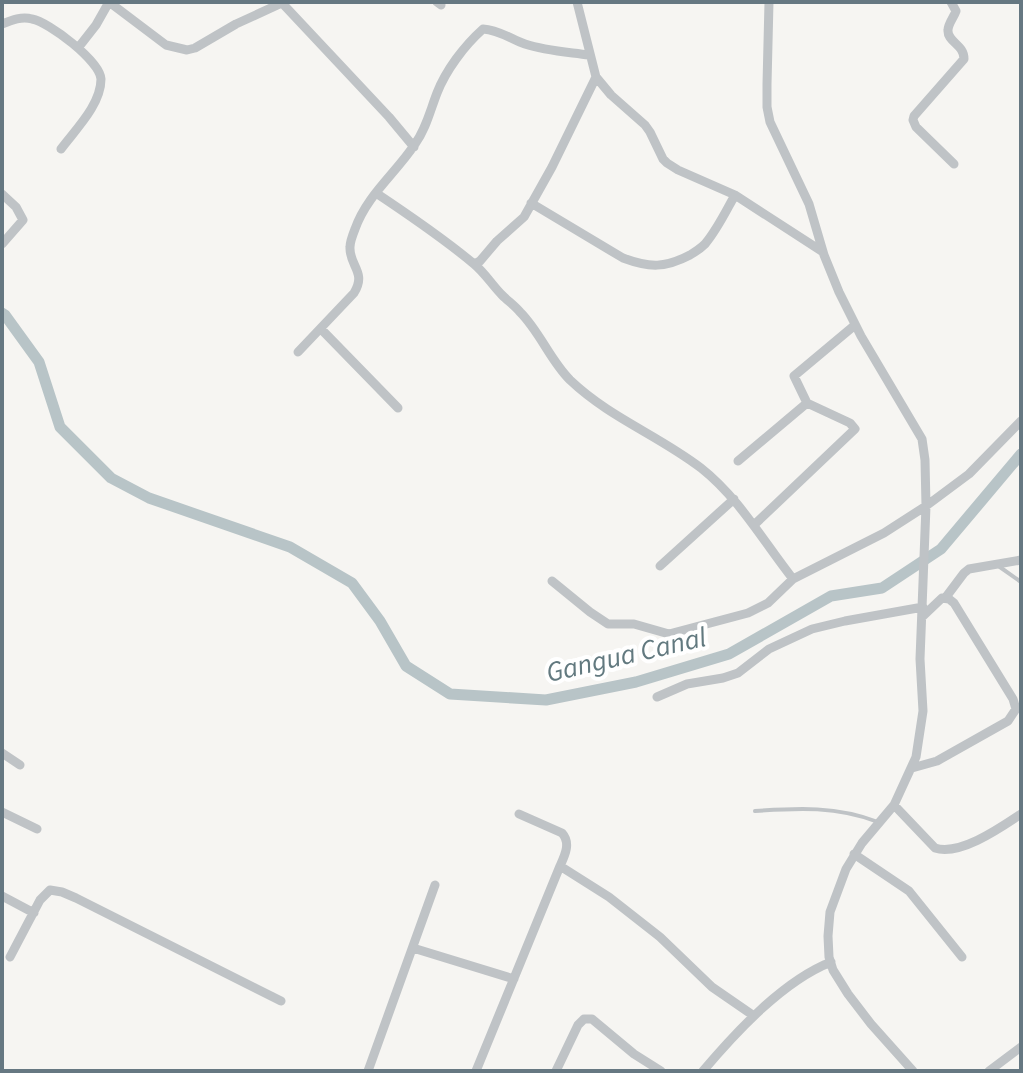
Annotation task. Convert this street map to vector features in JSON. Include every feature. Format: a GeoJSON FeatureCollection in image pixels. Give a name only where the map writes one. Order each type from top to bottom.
{"type":"FeatureCollection","features":[{"type":"Feature","properties":{"kind":"street"},"geometry":{"type":"LineString","coordinates":[[78,48],[109,2],[166,45],[187,50],[283,2],[414,147]]}},
{"type":"Feature","properties":{"kind":"street"},"geometry":{"type":"LineString","coordinates":[[577,2],[596,77],[645,125],[663,159],[678,170],[735,195],[823,252]]}},
{"type":"Feature","properties":{"kind":"street"},"geometry":{"type":"LineString","coordinates":[[769,2],[767,95],[770,122],[809,204],[823,252],[855,325],[922,439],[925,460],[920,659],[923,711],[916,757],[894,805],[854,854],[837,888],[830,912],[828,936],[833,970],[848,994],[913,1071]]}},
{"type":"Feature","properties":{"kind":"street"},"geometry":{"type":"LineString","coordinates":[[951,2],[956,11],[948,34],[963,50],[964,59],[913,120],[916,127],[954,164]]}},
{"type":"Feature","properties":{"kind":"street"},"geometry":{"type":"LineString","coordinates":[[2,24],[17,19],[43,22],[78,48],[99,70],[100,86],[92,106],[61,149]]}},
{"type":"Feature","properties":{"kind":"street"},"geometry":{"type":"LineString","coordinates":[[298,352],[358,288],[360,278],[350,247],[356,225],[376,193],[414,147],[444,77],[483,29],[549,50],[589,55]]}},
{"type":"Feature","properties":{"kind":"street"},"geometry":{"type":"LineString","coordinates":[[474,264],[524,217],[596,77]]}},
{"type":"Feature","properties":{"kind":"street"},"geometry":{"type":"LineString","coordinates":[[376,193],[423,224],[474,264],[535,329],[568,378],[608,411],[701,468],[734,499],[793,579]]}},
{"type":"Feature","properties":{"kind":"street"},"geometry":{"type":"LineString","coordinates":[[2,194],[16,207],[23,220],[2,244]]}},
{"type":"Feature","properties":{"kind":"street"},"geometry":{"type":"LineString","coordinates":[[531,203],[623,258],[662,266],[697,251],[705,244],[735,195]]}},
{"type":"Feature","properties":{"kind":"street"},"geometry":{"type":"LineString","coordinates":[[754,525],[855,429],[850,423],[807,403],[794,376],[855,325]]}},
{"type":"Feature","properties":{"kind":"street"},"geometry":{"type":"LineString","coordinates":[[321,329],[398,408]]}},
{"type":"Feature","properties":{"kind":"street"},"geometry":{"type":"LineString","coordinates":[[738,461],[807,403]]}},
{"type":"Feature","properties":{"kind":"street"},"geometry":{"type":"LineString","coordinates":[[552,581],[608,624],[634,624],[669,634],[748,613],[768,603],[793,579],[884,533],[926,506],[969,474],[1021,421]]}},
{"type":"Feature","properties":{"kind":"street"},"geometry":{"type":"LineString","coordinates":[[660,566],[734,499]]}},
{"type":"Feature","properties":{"kind":"street"},"geometry":{"type":"LineString","coordinates":[[657,697],[687,684],[738,673],[769,649],[812,629],[923,608],[946,597],[969,569],[1021,560]]}},
{"type":"Feature","properties":{"kind":"street"},"geometry":{"type":"LineString","coordinates":[[912,768],[937,761],[1008,721],[1016,709],[1013,699],[954,603],[946,597]]}},
{"type":"Feature","properties":{"kind":"street"},"geometry":{"type":"LineString","coordinates":[[2,753],[20,765]]}},
{"type":"Feature","properties":{"kind":"street"},"geometry":{"type":"LineString","coordinates":[[894,805],[935,848],[943,851],[964,846],[1021,814]]}},
{"type":"Feature","properties":{"kind":"street"},"geometry":{"type":"LineString","coordinates":[[2,812],[37,829]]}},
{"type":"Feature","properties":{"kind":"street"},"geometry":{"type":"LineString","coordinates":[[476,1071],[567,844],[565,836],[519,814]]}},
{"type":"Feature","properties":{"kind":"street"},"geometry":{"type":"LineString","coordinates":[[854,854],[909,891],[962,957]]}},
{"type":"Feature","properties":{"kind":"street"},"geometry":{"type":"LineString","coordinates":[[560,866],[609,897],[660,937],[712,987],[754,1016]]}},
{"type":"Feature","properties":{"kind":"street"},"geometry":{"type":"LineString","coordinates":[[368,1071],[435,885]]}},
{"type":"Feature","properties":{"kind":"street"},"geometry":{"type":"LineString","coordinates":[[10,957],[50,890],[62,892],[281,1001]]}},
{"type":"Feature","properties":{"kind":"street"},"geometry":{"type":"LineString","coordinates":[[2,896],[34,913]]}},
{"type":"Feature","properties":{"kind":"street"},"geometry":{"type":"LineString","coordinates":[[413,948],[514,979]]}},
{"type":"Feature","properties":{"kind":"street"},"geometry":{"type":"LineString","coordinates":[[703,1071],[754,1016],[808,972],[831,962]]}},
{"type":"Feature","properties":{"kind":"street"},"geometry":{"type":"LineString","coordinates":[[556,1071],[578,1025],[588,1018],[661,1071]]}},
{"type":"Feature","properties":{"kind":"street"},"geometry":{"type":"LineString","coordinates":[[989,1071],[1021,1047]]}},
{"type":"Feature","properties":{"kind":"lane"},"geometry":{"type":"LineString","coordinates":[[996,564],[1021,582]]}},
{"type":"Feature","properties":{"kind":"lane"},"geometry":{"type":"LineString","coordinates":[[755,811],[817,808],[849,812],[881,823]]}},
{"type":"Feature","properties":{"kind":"waterway","name":"Gangua Canal"},"geometry":{"type":"LineString","coordinates":[[2,313],[39,362],[60,427],[111,478],[149,498],[290,547],[352,583],[380,621],[406,666],[450,694],[546,700],[636,682],[729,654],[831,596],[882,588],[941,549],[1021,454]]}}]}
